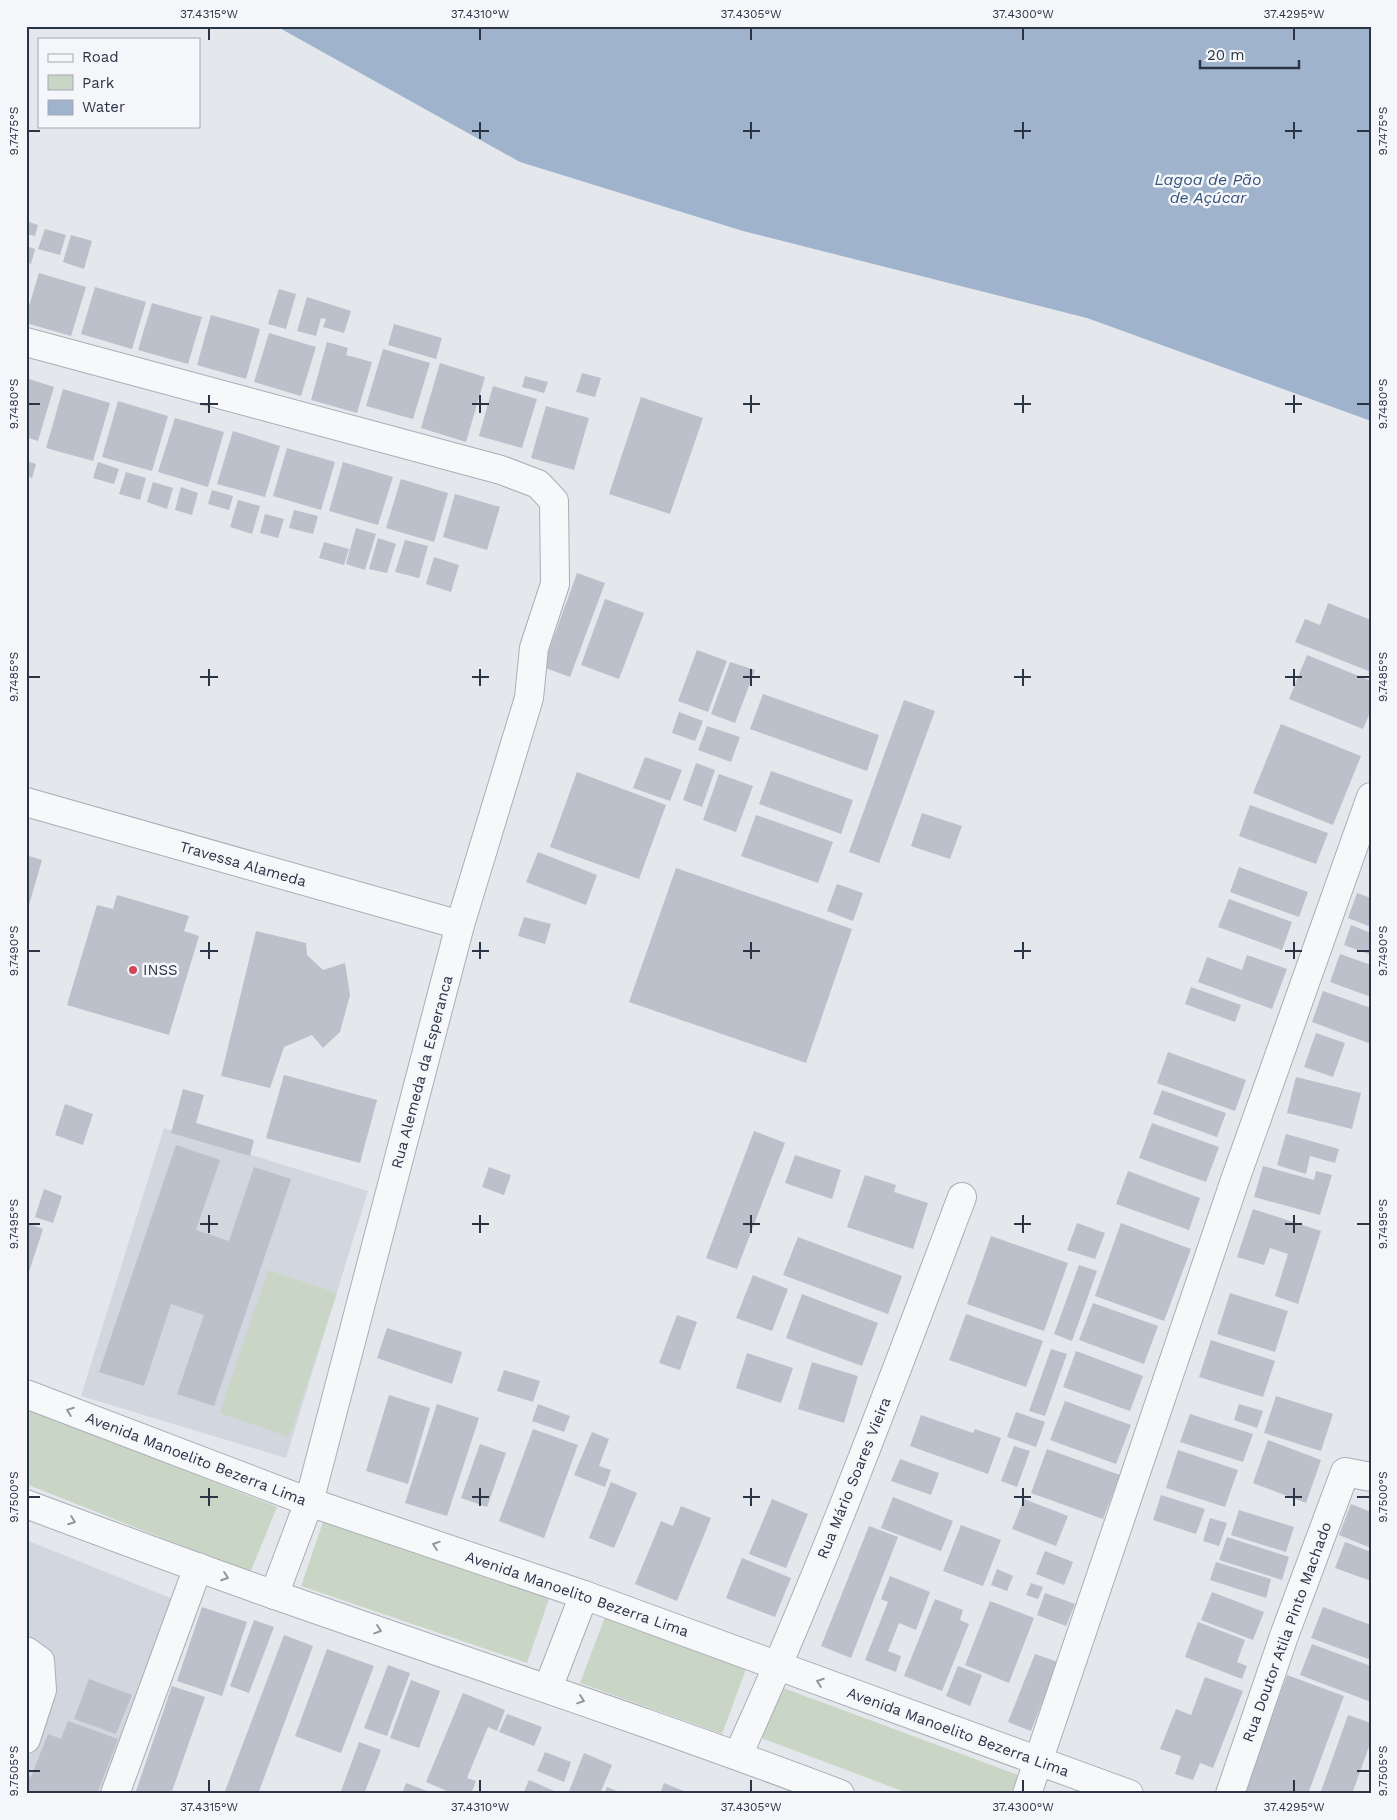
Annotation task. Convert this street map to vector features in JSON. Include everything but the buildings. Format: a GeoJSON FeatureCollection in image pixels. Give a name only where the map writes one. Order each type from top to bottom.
{"type":"FeatureCollection","features":[{"type":"Feature","properties":{"kind":"street","name":"Rua Alemeda da Esperanca"},"geometry":{"type":"LineString","coordinates":[[26,342],[501,470],[538,484],[554,501],[555,584],[534,648],[529,698],[460,925],[309,1502],[274,1595]]}},
{"type":"Feature","properties":{"kind":"street"},"geometry":{"type":"LineString","coordinates":[[1027,1794],[1235,1180],[1371,797]]}},
{"type":"Feature","properties":{"kind":"street","name":"Travessa Alameda"},"geometry":{"type":"LineString","coordinates":[[26,802],[460,925]]}},
{"type":"Feature","properties":{"kind":"street","name":"Rua Mário Soares Vieira"},"geometry":{"type":"LineString","coordinates":[[738,1755],[779,1667],[871,1439],[962,1197]]}},
{"type":"Feature","properties":{"kind":"street","name":"Avenida Manoelito Bezerra Lima"},"geometry":{"type":"LineString","coordinates":[[26,1394],[309,1502],[584,1594],[1129,1794]]}},
{"type":"Feature","properties":{"kind":"street","name":"Rua Doutor Atila Pinto Machado"},"geometry":{"type":"LineString","coordinates":[[1230,1794],[1284,1636],[1345,1472],[1371,1477]]}},
{"type":"Feature","properties":{"kind":"street"},"geometry":{"type":"LineString","coordinates":[[26,1504],[274,1595],[738,1755],[840,1794]]}},
{"type":"Feature","properties":{"kind":"street"},"geometry":{"type":"LineString","coordinates":[[115,1794],[198,1567]]}},
{"type":"Feature","properties":{"kind":"street"},"geometry":{"type":"LineString","coordinates":[[548,1688],[584,1594]]}},
{"type":"Feature","properties":{"kind":"street"},"geometry":{"type":"LineString","coordinates":[[26,1650],[40,1661],[42,1690],[26,1739]]}},
{"type":"Feature","properties":{"kind":"shaded area"},"geometry":{"type":"Polygon","coordinates":[[[164,1128],[368,1191],[286,1458],[81,1396],[164,1128]]]}},
{"type":"Feature","properties":{"kind":"shaded area"},"geometry":{"type":"Polygon","coordinates":[[[26,1540],[173,1599],[105,1794],[26,1794],[26,1540]]]}},
{"type":"Feature","properties":{"kind":"green space"},"geometry":{"type":"Polygon","coordinates":[[[268,1270],[337,1293],[289,1437],[220,1413],[268,1270]]]}},
{"type":"Feature","properties":{"kind":"green space"},"geometry":{"type":"Polygon","coordinates":[[[26,1407],[277,1507],[250,1573],[26,1484],[26,1407]]]}},
{"type":"Feature","properties":{"kind":"green space"},"geometry":{"type":"Polygon","coordinates":[[[323,1522],[549,1599],[527,1663],[301,1586],[323,1522]]]}},
{"type":"Feature","properties":{"kind":"green space"},"geometry":{"type":"Polygon","coordinates":[[[605,1617],[746,1669],[722,1734],[580,1683],[605,1617]]]}},
{"type":"Feature","properties":{"kind":"green space"},"geometry":{"type":"Polygon","coordinates":[[[778,1686],[1018,1775],[1011,1794],[910,1794],[759,1737],[778,1686]]]}},
{"type":"Feature","properties":{"kind":"water","name":"Lagoa de Pão de Açúcar"},"geometry":{"type":"Polygon","coordinates":[[[276,26],[1371,26],[1371,421],[1087,318],[743,231],[520,162],[276,26]]]}},
{"type":"Feature","properties":{"kind":"place","name":"INSS"},"geometry":{"type":"Point","coordinates":[133,970]}}]}
